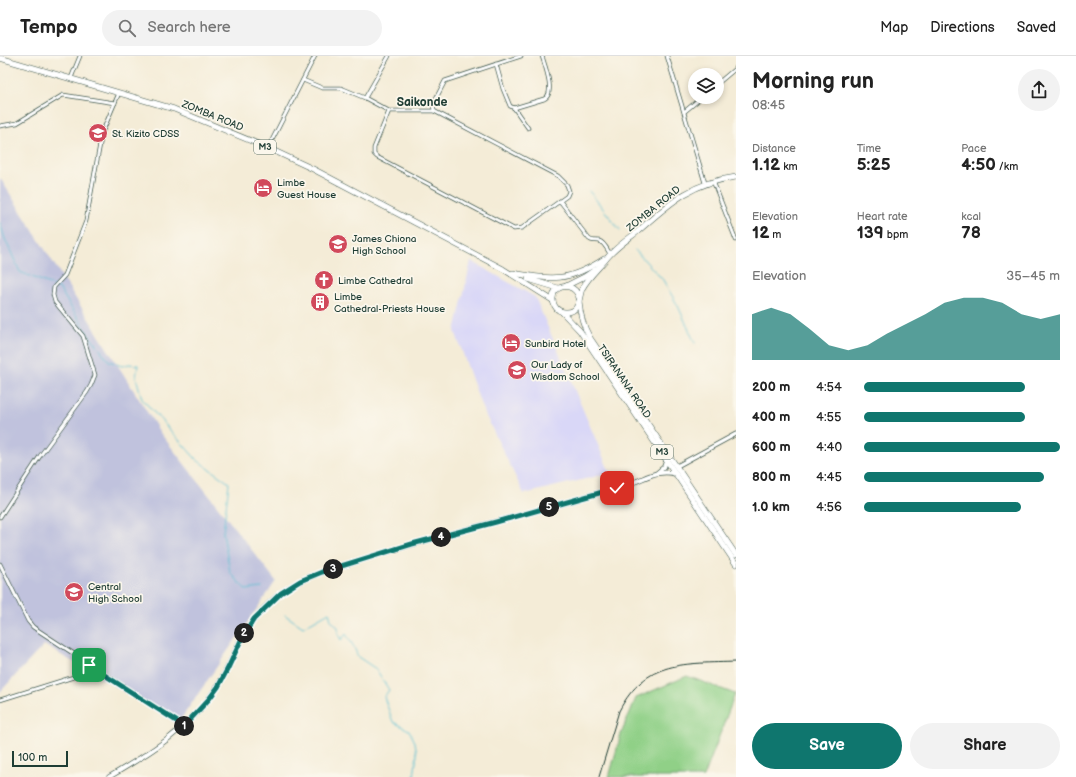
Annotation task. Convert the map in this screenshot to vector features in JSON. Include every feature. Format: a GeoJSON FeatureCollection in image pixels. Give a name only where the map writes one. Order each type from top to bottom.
{"type":"FeatureCollection","features":[{"type":"Feature","properties":{"kind":"highway","name":"ZOMBA ROAD"},"geometry":{"type":"LineString","coordinates":[[0,58],[174,109],[268,148],[314,169],[512,274],[552,300]]}},
{"type":"Feature","properties":{"kind":"highway","name":"ZOMBA ROAD"},"geometry":{"type":"LineString","coordinates":[[609,255],[667,205],[686,192],[705,183],[736,177]]}},
{"type":"Feature","properties":{"kind":"highway"},"geometry":{"type":"LineString","coordinates":[[512,274],[555,278],[571,276],[589,269],[609,255]]}},
{"type":"Feature","properties":{"kind":"highway"},"geometry":{"type":"LineString","coordinates":[[562,312],[568,312],[574,309],[586,283],[609,255]]}},
{"type":"Feature","properties":{"kind":"highway"},"geometry":{"type":"LineString","coordinates":[[552,300],[553,294],[558,288],[566,286],[584,277],[601,265]]}},
{"type":"Feature","properties":{"kind":"highway","name":"ZOMBA ROAD"},"geometry":{"type":"LineString","coordinates":[[512,274],[558,288]]}},
{"type":"Feature","properties":{"kind":"highway"},"geometry":{"type":"LineString","coordinates":[[566,286],[575,290],[579,300]]}},
{"type":"Feature","properties":{"kind":"highway","name":"M3"},"geometry":{"type":"LineString","coordinates":[[552,300],[556,309],[562,312]]}},
{"type":"Feature","properties":{"kind":"highway","name":"TSIRANANA ROAD"},"geometry":{"type":"LineString","coordinates":[[579,300],[580,317],[590,338],[736,555]]}},
{"type":"Feature","properties":{"kind":"highway","name":"TSIRANANA ROAD"},"geometry":{"type":"LineString","coordinates":[[562,312],[580,331],[736,564]]}},
{"type":"Feature","properties":{"kind":"main road"},"geometry":{"type":"LineString","coordinates":[[657,473],[664,467],[667,459]]}},
{"type":"Feature","properties":{"kind":"main road"},"geometry":{"type":"LineString","coordinates":[[109,777],[154,749],[184,726],[218,687],[242,638],[254,619],[281,593],[300,581],[322,572],[412,544],[584,498],[657,473],[671,472],[676,474]]}},
{"type":"Feature","properties":{"kind":"street"},"geometry":{"type":"LineString","coordinates":[[70,79],[80,56]]}},
{"type":"Feature","properties":{"kind":"street"},"geometry":{"type":"LineString","coordinates":[[268,148],[316,56]]}},
{"type":"Feature","properties":{"kind":"street"},"geometry":{"type":"LineString","coordinates":[[365,98],[389,56]]}},
{"type":"Feature","properties":{"kind":"street"},"geometry":{"type":"LineString","coordinates":[[434,111],[433,104],[445,81],[521,56]]}},
{"type":"Feature","properties":{"kind":"street"},"geometry":{"type":"LineString","coordinates":[[514,108],[548,98],[548,78],[542,56]]}},
{"type":"Feature","properties":{"kind":"street"},"geometry":{"type":"LineString","coordinates":[[667,56],[705,183]]}},
{"type":"Feature","properties":{"kind":"street"},"geometry":{"type":"LineString","coordinates":[[496,64],[503,89],[510,106],[514,108],[528,128]]}},
{"type":"Feature","properties":{"kind":"street"},"geometry":{"type":"LineString","coordinates":[[724,78],[736,68]]}},
{"type":"Feature","properties":{"kind":"street"},"geometry":{"type":"LineString","coordinates":[[303,80],[322,88],[341,88],[390,111],[434,111],[558,176],[567,185],[569,191],[560,201],[522,228],[516,229],[377,157],[373,151],[390,111]]}},
{"type":"Feature","properties":{"kind":"street"},"geometry":{"type":"LineString","coordinates":[[0,517],[40,456],[87,392],[94,377],[83,336],[55,302],[52,295],[54,288],[65,274],[86,221],[102,133],[119,93]]}},
{"type":"Feature","properties":{"kind":"street"},"geometry":{"type":"LineString","coordinates":[[0,126],[17,123],[63,95],[115,103]]}},
{"type":"Feature","properties":{"kind":"street"},"geometry":{"type":"LineString","coordinates":[[684,112],[694,104]]}},
{"type":"Feature","properties":{"kind":"street"},"geometry":{"type":"LineString","coordinates":[[713,181],[736,240]]}},
{"type":"Feature","properties":{"kind":"street"},"geometry":{"type":"LineString","coordinates":[[560,201],[589,239],[591,241],[598,240],[602,242],[609,255]]}},
{"type":"Feature","properties":{"kind":"street"},"geometry":{"type":"LineString","coordinates":[[676,466],[736,434]]}},
{"type":"Feature","properties":{"kind":"street"},"geometry":{"type":"LineString","coordinates":[[0,564],[30,624],[39,632],[184,726]]}},
{"type":"Feature","properties":{"kind":"street"},"geometry":{"type":"LineString","coordinates":[[0,700],[96,670]]}},
{"type":"Feature","properties":{"kind":"shaded area"},"geometry":{"type":"Polygon","coordinates":[[[0,178],[161,434],[276,581],[178,723],[44,645],[0,692],[0,178]]]}},
{"type":"Feature","properties":{"kind":"shaded area","name":"Our Lady of Wisdom School"},"geometry":{"type":"Polygon","coordinates":[[[471,261],[535,297],[610,473],[524,494],[482,408],[455,331],[471,261]]]}},
{"type":"Feature","properties":{"kind":"green space"},"geometry":{"type":"Polygon","coordinates":[[[687,676],[735,694],[704,777],[609,777],[621,734],[636,698],[687,676]]]}},
{"type":"Feature","properties":{"kind":"waterway"},"geometry":{"type":"LineString","coordinates":[[589,191],[620,230]]}},
{"type":"Feature","properties":{"kind":"waterway"},"geometry":{"type":"LineString","coordinates":[[0,223],[5,239],[20,272],[54,286]]}},
{"type":"Feature","properties":{"kind":"waterway"},"geometry":{"type":"LineString","coordinates":[[635,250],[663,280],[678,306],[695,343]]}},
{"type":"Feature","properties":{"kind":"waterway"},"geometry":{"type":"LineString","coordinates":[[56,287],[59,288],[88,334],[109,361],[122,366],[129,364],[138,365],[136,377],[142,399],[197,460],[229,483],[223,533],[230,572],[246,590],[262,588]]}},
{"type":"Feature","properties":{"kind":"waterway"},"geometry":{"type":"LineString","coordinates":[[285,615],[303,627],[329,612],[331,620],[338,627],[338,634],[341,640],[346,634],[358,657],[376,669],[389,690],[384,697],[393,722],[409,730],[415,742],[417,755],[415,777]]}},
{"type":"Feature","properties":{"kind":"railway"},"geometry":{"type":"LineString","coordinates":[[599,777],[619,711],[630,694],[642,682],[654,673],[668,668],[700,663],[736,662]]}},
{"type":"Feature","properties":{"kind":"place","name":"St. Kizito CDSS"},"geometry":{"type":"Point","coordinates":[98,133]}},
{"type":"Feature","properties":{"kind":"place","name":"Limbe Guest House"},"geometry":{"type":"Point","coordinates":[263,188]}},
{"type":"Feature","properties":{"kind":"place","name":"James Chiona High School"},"geometry":{"type":"Point","coordinates":[338,244]}},
{"type":"Feature","properties":{"kind":"place","name":"Limbe Cathedral"},"geometry":{"type":"Point","coordinates":[324,280]}},
{"type":"Feature","properties":{"kind":"place","name":"Limbe Cathedral-Priests House"},"geometry":{"type":"Point","coordinates":[320,302]}},
{"type":"Feature","properties":{"kind":"place","name":"Sunbird Hotel"},"geometry":{"type":"Point","coordinates":[511,343]}},
{"type":"Feature","properties":{"kind":"place","name":"Our Lady of Wisdom School"},"geometry":{"type":"Point","coordinates":[517,370]}},
{"type":"Feature","properties":{"kind":"place","name":"Central High School"},"geometry":{"type":"Point","coordinates":[74,592]}},
{"type":"Feature","properties":{"kind":"district","name":"Saikonde"},"geometry":{"type":"Point","coordinates":[422,102]}},
{"type":"Feature","properties":{"kind":"route"},"geometry":{"type":"LineString","coordinates":[[89,665],[184,726],[218,687],[242,638],[254,619],[290,586],[322,572],[412,544],[617,488]]}}]}
